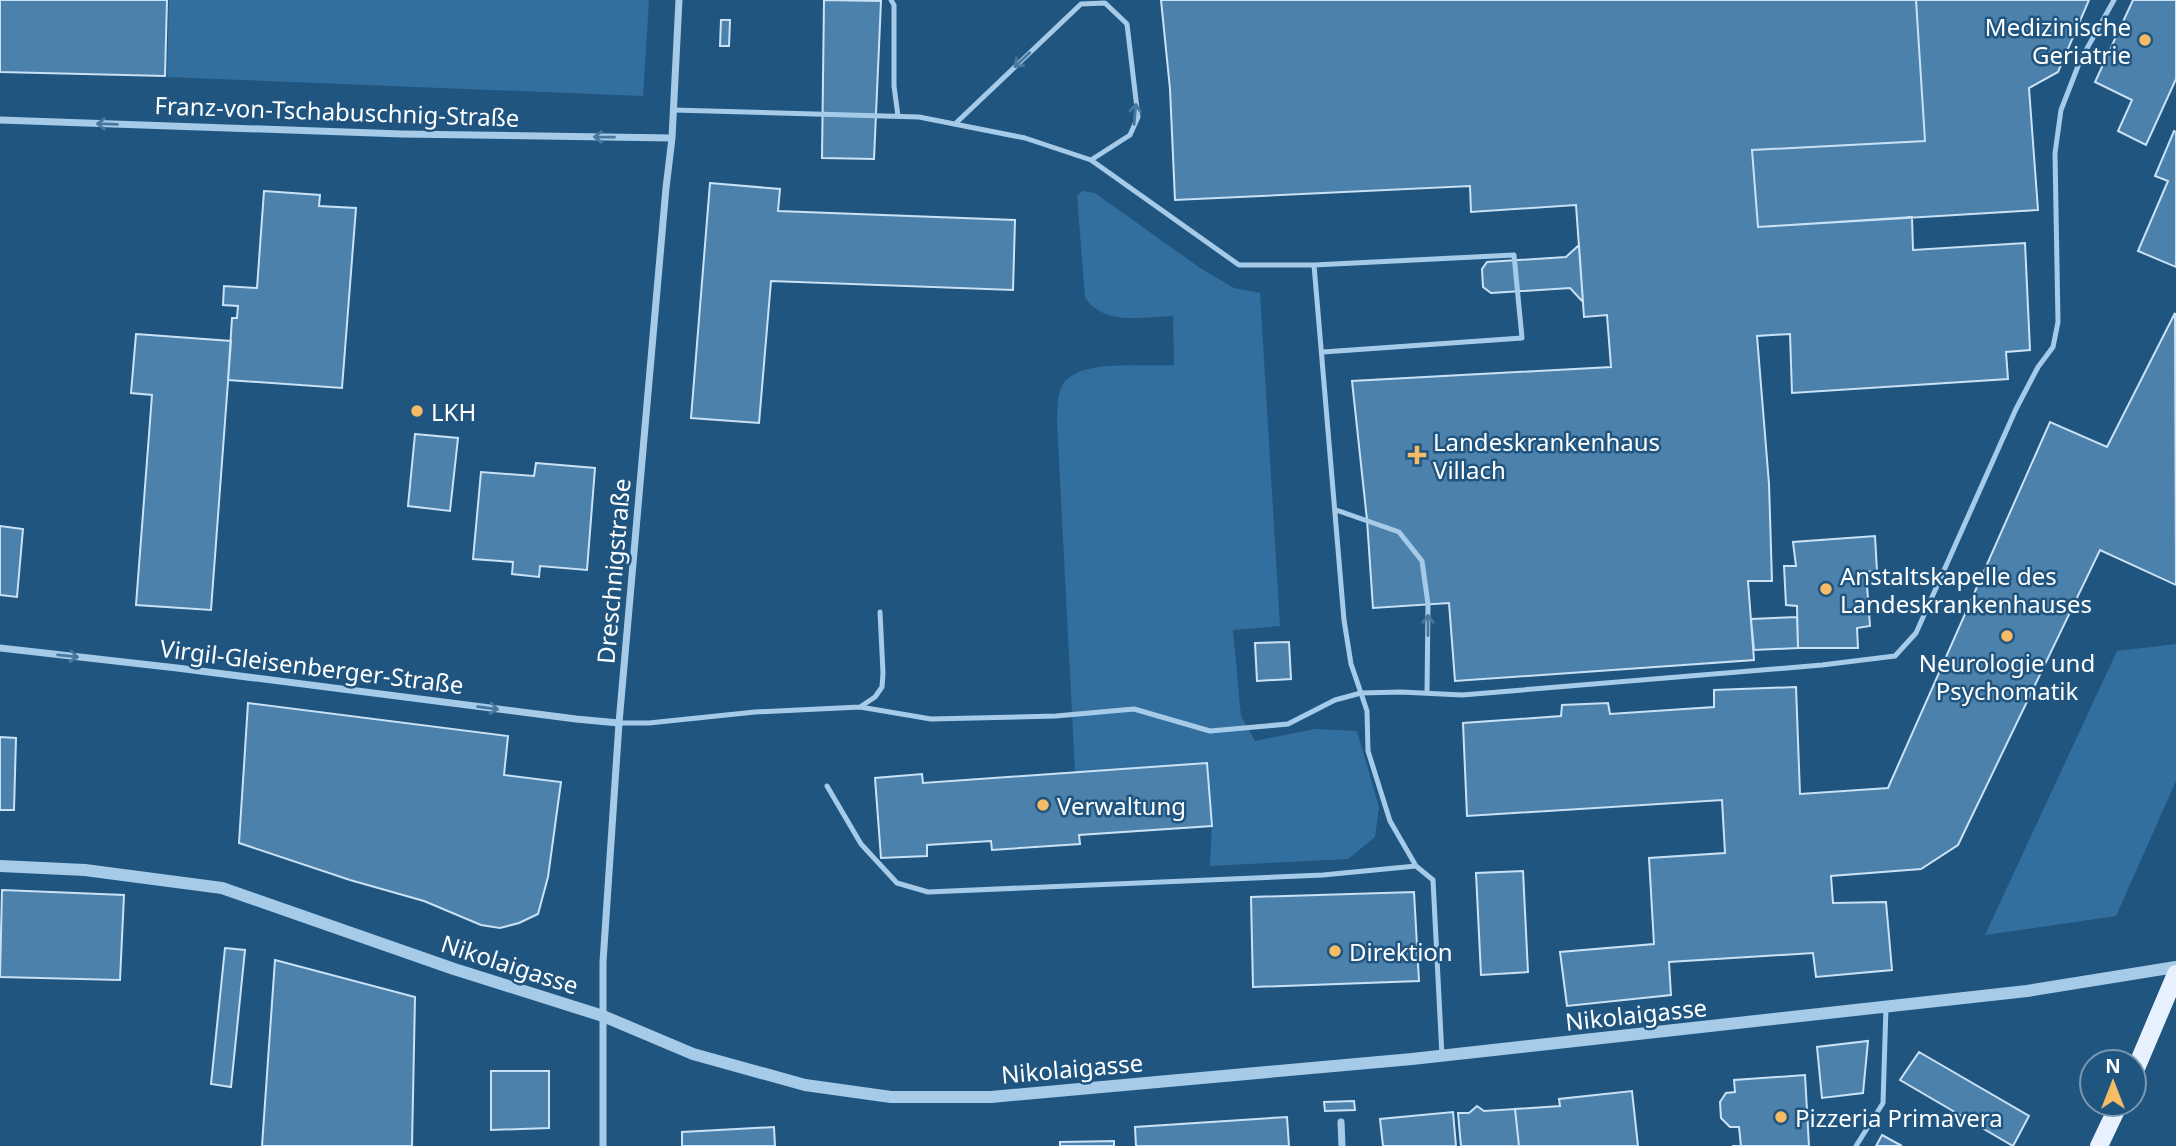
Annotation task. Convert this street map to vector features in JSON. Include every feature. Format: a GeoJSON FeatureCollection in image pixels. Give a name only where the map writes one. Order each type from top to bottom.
{"type":"FeatureCollection","features":[{"type":"Feature","properties":{"kind":"main road"},"geometry":{"type":"LineString","coordinates":[[2145,1048],[2176,974]]}},
{"type":"Feature","properties":{"kind":"main road"},"geometry":{"type":"LineString","coordinates":[[2099,1146],[2112,1118]]}},
{"type":"Feature","properties":{"kind":"street","name":"Dreschnigstraße"},"geometry":{"type":"LineString","coordinates":[[603,1146],[603,962],[619,723],[672,138],[679,0]]}},
{"type":"Feature","properties":{"kind":"street","name":"Franz-von-Tschabuschnig-Straße"},"geometry":{"type":"LineString","coordinates":[[0,120],[415,134],[672,138]]}},
{"type":"Feature","properties":{"kind":"street","name":"Virgil-Gleisenberger-Straße"},"geometry":{"type":"LineString","coordinates":[[0,648],[177,667],[619,723]]}},
{"type":"Feature","properties":{"kind":"street","name":"Nikolaigasse"},"geometry":{"type":"LineString","coordinates":[[0,866],[85,870],[222,888],[454,969],[603,1016],[706,1058],[805,1085],[891,1097],[991,1097],[1442,1056],[2027,991],[2176,967]]}},
{"type":"Feature","properties":{"kind":"street"},"geometry":{"type":"LineString","coordinates":[[1341,1122],[1342,1146]]}},
{"type":"Feature","properties":{"kind":"lane"},"geometry":{"type":"LineString","coordinates":[[891,0],[894,5],[894,86],[898,116]]}},
{"type":"Feature","properties":{"kind":"lane"},"geometry":{"type":"LineString","coordinates":[[619,723],[860,707],[931,719],[1056,716],[1134,709],[1210,732],[1288,724],[1335,700],[1361,693],[1462,695],[1822,665],[1895,656],[1916,633],[2016,409],[2038,367],[2053,347],[2058,323],[2055,153],[2061,110],[2080,61],[2114,0]]}},
{"type":"Feature","properties":{"kind":"lane"},"geometry":{"type":"LineString","coordinates":[[956,123],[1081,4],[1105,3],[1127,24],[1138,117],[1130,135],[1091,160]]}},
{"type":"Feature","properties":{"kind":"lane"},"geometry":{"type":"LineString","coordinates":[[673,110],[898,116],[956,123],[1025,138],[1091,160],[1239,265],[1314,265],[1514,255],[1522,338],[1323,352]]}},
{"type":"Feature","properties":{"kind":"lane"},"geometry":{"type":"LineString","coordinates":[[1314,265],[1344,620],[1351,664],[1367,710],[1368,751],[1390,821],[1416,866],[1433,880],[1442,1056]]}},
{"type":"Feature","properties":{"kind":"lane"},"geometry":{"type":"LineString","coordinates":[[1336,510],[1399,532],[1422,561],[1428,604],[1427,693]]}},
{"type":"Feature","properties":{"kind":"lane"},"geometry":{"type":"LineString","coordinates":[[860,707],[874,697],[881,687],[883,673],[880,612]]}},
{"type":"Feature","properties":{"kind":"lane"},"geometry":{"type":"LineString","coordinates":[[827,786],[861,844],[897,883],[928,892],[1310,875],[1416,866]]}},
{"type":"Feature","properties":{"kind":"lane"},"geometry":{"type":"LineString","coordinates":[[1856,1146],[1883,1103],[1886,1007]]}},
{"type":"Feature","properties":{"kind":"shaded area"},"geometry":{"type":"Polygon","coordinates":[[[169,0],[649,0],[643,96],[167,77],[169,0]]]}},
{"type":"Feature","properties":{"kind":"shaded area"},"geometry":{"type":"Polygon","coordinates":[[[1083,191],[1095,193],[1200,268],[1234,288],[1260,293],[1280,626],[1233,630],[1241,716],[1255,741],[1315,729],[1357,731],[1379,807],[1375,837],[1348,859],[1210,866],[1212,826],[1207,763],[1075,772],[1058,399],[1061,388],[1069,378],[1080,371],[1095,367],[1174,365],[1173,316],[1113,316],[1093,306],[1085,297],[1077,195],[1083,191]]]}},
{"type":"Feature","properties":{"kind":"shaded area"},"geometry":{"type":"Polygon","coordinates":[[[2176,644],[2176,781],[2116,916],[1985,935],[2117,651],[2176,644]]]}},
{"type":"Feature","properties":{"kind":"building"},"geometry":{"type":"Polygon","coordinates":[[[0,0],[167,0],[165,76],[0,72],[0,0]]]}},
{"type":"Feature","properties":{"kind":"building"},"geometry":{"type":"Polygon","coordinates":[[[824,0],[881,1],[874,159],[822,158],[824,0]]]}},
{"type":"Feature","properties":{"kind":"building","name":"Landeskrankenhaus Villach"},"geometry":{"type":"Polygon","coordinates":[[[1161,0],[1916,0],[1925,141],[1752,150],[1758,227],[1912,217],[1913,250],[2025,243],[2030,350],[2006,352],[2008,379],[1792,393],[1790,334],[1757,336],[1769,484],[1772,581],[1748,581],[1754,660],[1455,681],[1449,603],[1373,608],[1367,520],[1352,381],[1611,367],[1607,315],[1584,317],[1576,205],[1471,212],[1470,186],[1175,200],[1170,89],[1161,0]]]}},
{"type":"Feature","properties":{"kind":"building"},"geometry":{"type":"Polygon","coordinates":[[[1916,0],[2089,0],[2058,72],[2029,88],[2038,210],[1758,227],[1752,150],[1925,141],[1916,0]]]}},
{"type":"Feature","properties":{"kind":"building","name":"Medizinische Geriatrie"},"geometry":{"type":"Polygon","coordinates":[[[2133,0],[2176,0],[2176,79],[2146,145],[2118,131],[2132,100],[2095,82],[2133,0]]]}},
{"type":"Feature","properties":{"kind":"building"},"geometry":{"type":"Polygon","coordinates":[[[721,20],[730,20],[729,46],[720,46],[721,20]]]}},
{"type":"Feature","properties":{"kind":"building"},"geometry":{"type":"Polygon","coordinates":[[[2174,131],[2176,267],[2138,251],[2168,181],[2155,176],[2174,131]]]}},
{"type":"Feature","properties":{"kind":"building"},"geometry":{"type":"Polygon","coordinates":[[[710,183],[780,189],[778,211],[1015,220],[1013,290],[771,281],[759,423],[691,418],[710,183]]]}},
{"type":"Feature","properties":{"kind":"building"},"geometry":{"type":"Polygon","coordinates":[[[264,191],[320,195],[319,206],[356,208],[342,388],[228,380],[232,318],[237,318],[238,306],[223,305],[224,286],[257,288],[264,191]]]}},
{"type":"Feature","properties":{"kind":"building"},"geometry":{"type":"Polygon","coordinates":[[[1579,245],[1583,302],[1570,288],[1491,293],[1483,287],[1482,269],[1487,262],[1566,257],[1579,245]]]}},
{"type":"Feature","properties":{"kind":"building","name":"Neurologie und Psychomatik"},"geometry":{"type":"Polygon","coordinates":[[[2175,313],[2176,585],[2100,550],[1958,845],[1921,869],[1831,876],[1833,903],[1886,902],[1892,970],[1816,977],[1813,953],[1669,962],[1671,995],[1567,1006],[1560,952],[1654,944],[1649,858],[1725,853],[1722,800],[1467,816],[1463,723],[1561,716],[1562,705],[1608,703],[1610,714],[1714,707],[1714,690],[1796,687],[1800,794],[1888,788],[2050,422],[2107,447],[2175,313]]]}},
{"type":"Feature","properties":{"kind":"building"},"geometry":{"type":"Polygon","coordinates":[[[136,334],[231,341],[211,610],[136,605],[152,395],[131,393],[136,334]]]}},
{"type":"Feature","properties":{"kind":"building"},"geometry":{"type":"Polygon","coordinates":[[[415,434],[458,438],[450,511],[408,506],[415,434]]]}},
{"type":"Feature","properties":{"kind":"building"},"geometry":{"type":"Polygon","coordinates":[[[536,463],[595,468],[587,570],[540,566],[539,577],[512,574],[513,562],[473,559],[481,472],[534,476],[536,463]]]}},
{"type":"Feature","properties":{"kind":"building"},"geometry":{"type":"Polygon","coordinates":[[[0,526],[23,529],[17,597],[0,595],[0,526]]]}},
{"type":"Feature","properties":{"kind":"building","name":"Anstaltskapelle des Landeskrankenhauses"},"geometry":{"type":"Polygon","coordinates":[[[1875,536],[1877,571],[1866,572],[1870,626],[1857,628],[1858,648],[1798,648],[1797,606],[1786,605],[1784,566],[1796,566],[1793,542],[1875,536]]]}},
{"type":"Feature","properties":{"kind":"building"},"geometry":{"type":"Polygon","coordinates":[[[1797,617],[1798,648],[1754,650],[1751,619],[1797,617]]]}},
{"type":"Feature","properties":{"kind":"building"},"geometry":{"type":"Polygon","coordinates":[[[1289,642],[1291,679],[1257,681],[1255,643],[1289,642]]]}},
{"type":"Feature","properties":{"kind":"building"},"geometry":{"type":"Polygon","coordinates":[[[248,703],[508,736],[504,775],[561,782],[548,877],[538,914],[500,928],[481,925],[424,901],[239,843],[248,703]]]}},
{"type":"Feature","properties":{"kind":"building"},"geometry":{"type":"Polygon","coordinates":[[[0,737],[16,738],[14,810],[0,810],[0,737]]]}},
{"type":"Feature","properties":{"kind":"building","name":"Verwaltung"},"geometry":{"type":"Polygon","coordinates":[[[1207,763],[1212,826],[1079,835],[1080,844],[992,850],[991,841],[927,845],[927,856],[881,858],[875,778],[922,774],[923,783],[1207,763]]]}},
{"type":"Feature","properties":{"kind":"building"},"geometry":{"type":"Polygon","coordinates":[[[1523,871],[1528,972],[1481,975],[1476,873],[1523,871]]]}},
{"type":"Feature","properties":{"kind":"building"},"geometry":{"type":"Polygon","coordinates":[[[2,890],[124,895],[120,980],[0,977],[2,890]]]}},
{"type":"Feature","properties":{"kind":"building","name":"Direktion"},"geometry":{"type":"Polygon","coordinates":[[[1414,892],[1419,981],[1253,987],[1251,897],[1414,892]]]}},
{"type":"Feature","properties":{"kind":"building"},"geometry":{"type":"Polygon","coordinates":[[[225,948],[245,950],[231,1087],[211,1084],[225,948]]]}},
{"type":"Feature","properties":{"kind":"building"},"geometry":{"type":"Polygon","coordinates":[[[275,960],[415,997],[412,1146],[262,1146],[275,960]]]}},
{"type":"Feature","properties":{"kind":"building"},"geometry":{"type":"Polygon","coordinates":[[[1868,1041],[1863,1093],[1822,1098],[1817,1047],[1868,1041]]]}},
{"type":"Feature","properties":{"kind":"building"},"geometry":{"type":"Polygon","coordinates":[[[1919,1052],[2029,1116],[2013,1146],[1900,1080],[1919,1052]]]}},
{"type":"Feature","properties":{"kind":"building"},"geometry":{"type":"Polygon","coordinates":[[[491,1071],[549,1071],[549,1128],[491,1130],[491,1071]]]}},
{"type":"Feature","properties":{"kind":"building"},"geometry":{"type":"Polygon","coordinates":[[[1805,1075],[1809,1146],[1741,1146],[1739,1127],[1730,1127],[1721,1118],[1720,1102],[1726,1093],[1735,1092],[1734,1080],[1805,1075]]]}},
{"type":"Feature","properties":{"kind":"building"},"geometry":{"type":"Polygon","coordinates":[[[1632,1091],[1638,1146],[1519,1146],[1515,1109],[1560,1106],[1559,1099],[1632,1091]]]}},
{"type":"Feature","properties":{"kind":"building"},"geometry":{"type":"Polygon","coordinates":[[[1354,1101],[1355,1110],[1325,1111],[1324,1102],[1354,1101]]]}},
{"type":"Feature","properties":{"kind":"building"},"geometry":{"type":"Polygon","coordinates":[[[1477,1106],[1484,1111],[1515,1109],[1519,1146],[1461,1146],[1458,1113],[1469,1113],[1477,1106]]]}},
{"type":"Feature","properties":{"kind":"building"},"geometry":{"type":"Polygon","coordinates":[[[1453,1112],[1456,1146],[1383,1146],[1380,1119],[1453,1112]]]}},
{"type":"Feature","properties":{"kind":"building"},"geometry":{"type":"Polygon","coordinates":[[[1287,1117],[1289,1146],[1136,1146],[1135,1127],[1287,1117]]]}},
{"type":"Feature","properties":{"kind":"building"},"geometry":{"type":"Polygon","coordinates":[[[774,1127],[775,1146],[682,1146],[682,1132],[774,1127]]]}},
{"type":"Feature","properties":{"kind":"building"},"geometry":{"type":"Polygon","coordinates":[[[1882,1135],[1902,1146],[1876,1146],[1882,1135]]]}},
{"type":"Feature","properties":{"kind":"building"},"geometry":{"type":"Polygon","coordinates":[[[1114,1141],[1114,1146],[1060,1146],[1060,1142],[1114,1141]]]}},
{"type":"Feature","properties":{"kind":"place","name":"Medizinische Geriatrie"},"geometry":{"type":"Point","coordinates":[2145,40]}},
{"type":"Feature","properties":{"kind":"place","name":"LKH"},"geometry":{"type":"Point","coordinates":[417,411]}},
{"type":"Feature","properties":{"kind":"place","name":"Landeskrankenhaus Villach"},"geometry":{"type":"Point","coordinates":[1417,455]}},
{"type":"Feature","properties":{"kind":"place","name":"Anstaltskapelle des Landeskrankenhauses"},"geometry":{"type":"Point","coordinates":[1826,589]}},
{"type":"Feature","properties":{"kind":"place","name":"Neurologie und Psychomatik"},"geometry":{"type":"Point","coordinates":[2007,636]}},
{"type":"Feature","properties":{"kind":"place","name":"Verwaltung"},"geometry":{"type":"Point","coordinates":[1043,805]}},
{"type":"Feature","properties":{"kind":"place","name":"Direktion"},"geometry":{"type":"Point","coordinates":[1335,951]}},
{"type":"Feature","properties":{"kind":"place","name":"Pizzeria Primavera"},"geometry":{"type":"Point","coordinates":[1781,1117]}}]}
